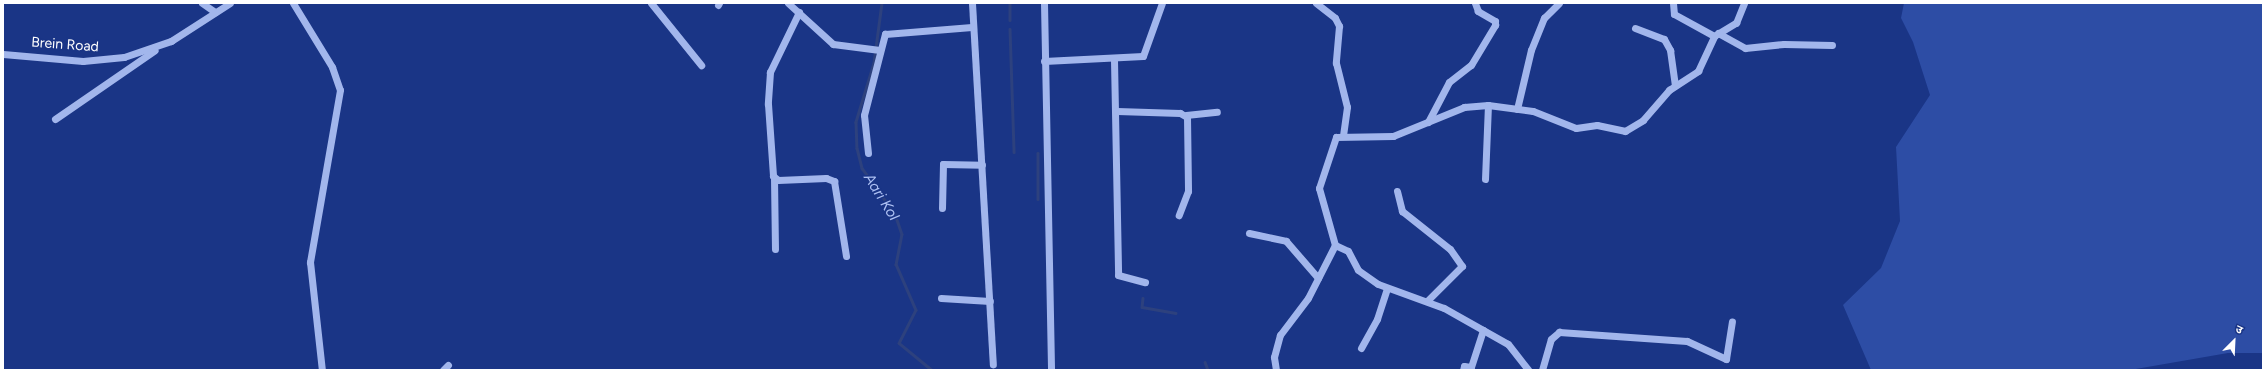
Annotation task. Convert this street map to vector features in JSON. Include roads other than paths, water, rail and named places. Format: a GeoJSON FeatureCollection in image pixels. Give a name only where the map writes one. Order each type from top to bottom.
{"type":"FeatureCollection","features":[{"type":"Feature","properties":{"kind":"street"},"geometry":{"type":"LineString","coordinates":[[202,3],[215,12]]}},
{"type":"Feature","properties":{"kind":"street","name":"Brein Road"},"geometry":{"type":"LineString","coordinates":[[3,54],[94,61],[157,48],[230,3]]}},
{"type":"Feature","properties":{"kind":"street"},"geometry":{"type":"LineString","coordinates":[[293,3],[332,67],[340,90],[310,262],[322,370]]}},
{"type":"Feature","properties":{"kind":"street"},"geometry":{"type":"LineString","coordinates":[[651,3],[702,65]]}},
{"type":"Feature","properties":{"kind":"street"},"geometry":{"type":"LineString","coordinates":[[788,3],[833,44],[880,50]]}},
{"type":"Feature","properties":{"kind":"street"},"geometry":{"type":"LineString","coordinates":[[972,3],[972,27],[982,165],[993,364]]}},
{"type":"Feature","properties":{"kind":"street"},"geometry":{"type":"LineString","coordinates":[[1044,3],[1051,370]]}},
{"type":"Feature","properties":{"kind":"street"},"geometry":{"type":"LineString","coordinates":[[1044,61],[1114,60],[1139,58],[1146,54],[1162,3]]}},
{"type":"Feature","properties":{"kind":"street"},"geometry":{"type":"LineString","coordinates":[[1316,3],[1335,18],[1339,26],[1336,63],[1347,106],[1343,134]]}},
{"type":"Feature","properties":{"kind":"street"},"geometry":{"type":"LineString","coordinates":[[1428,122],[1449,82],[1471,65],[1495,25],[1495,21],[1478,11],[1475,3]]}},
{"type":"Feature","properties":{"kind":"street"},"geometry":{"type":"LineString","coordinates":[[1517,109],[1534,43],[1544,18],[1559,3]]}},
{"type":"Feature","properties":{"kind":"street"},"geometry":{"type":"LineString","coordinates":[[1673,3],[1674,14],[1745,48],[1784,44],[1832,45]]}},
{"type":"Feature","properties":{"kind":"street"},"geometry":{"type":"LineString","coordinates":[[1276,370],[1274,357],[1280,335],[1308,298],[1335,246],[1319,188],[1332,141],[1343,134],[1381,138],[1428,122],[1464,107],[1488,105],[1543,114],[1576,128],[1597,126],[1625,131],[1643,120],[1675,85],[1701,67],[1716,35],[1736,23],[1744,3]]}},
{"type":"Feature","properties":{"kind":"street"},"geometry":{"type":"LineString","coordinates":[[775,249],[774,178],[768,104],[770,72],[799,12]]}},
{"type":"Feature","properties":{"kind":"street"},"geometry":{"type":"LineString","coordinates":[[868,153],[864,115],[880,50],[888,33],[972,27]]}},
{"type":"Feature","properties":{"kind":"street"},"geometry":{"type":"LineString","coordinates":[[1634,28],[1664,39],[1670,50],[1675,85]]}},
{"type":"Feature","properties":{"kind":"street"},"geometry":{"type":"LineString","coordinates":[[55,119],[157,48]]}},
{"type":"Feature","properties":{"kind":"street"},"geometry":{"type":"LineString","coordinates":[[1114,60],[1117,111],[1118,275],[1145,282]]}},
{"type":"Feature","properties":{"kind":"street"},"geometry":{"type":"LineString","coordinates":[[1485,179],[1488,105]]}},
{"type":"Feature","properties":{"kind":"street"},"geometry":{"type":"LineString","coordinates":[[1117,111],[1186,115],[1217,112]]}},
{"type":"Feature","properties":{"kind":"street"},"geometry":{"type":"LineString","coordinates":[[1179,215],[1188,191],[1186,115]]}},
{"type":"Feature","properties":{"kind":"street"},"geometry":{"type":"LineString","coordinates":[[942,208],[943,164],[982,165]]}},
{"type":"Feature","properties":{"kind":"street"},"geometry":{"type":"LineString","coordinates":[[774,178],[834,180],[846,256]]}},
{"type":"Feature","properties":{"kind":"street"},"geometry":{"type":"LineString","coordinates":[[1397,191],[1402,211],[1450,250],[1462,266],[1427,301]]}},
{"type":"Feature","properties":{"kind":"street"},"geometry":{"type":"LineString","coordinates":[[1248,233],[1290,244],[1318,278]]}},
{"type":"Feature","properties":{"kind":"street"},"geometry":{"type":"LineString","coordinates":[[1335,246],[1348,252],[1363,275],[1387,289],[1427,301],[1483,330],[1514,349],[1528,370]]}},
{"type":"Feature","properties":{"kind":"street"},"geometry":{"type":"LineString","coordinates":[[1361,348],[1378,319],[1387,289]]}},
{"type":"Feature","properties":{"kind":"street"},"geometry":{"type":"LineString","coordinates":[[941,298],[990,301]]}},
{"type":"Feature","properties":{"kind":"street"},"geometry":{"type":"LineString","coordinates":[[1542,370],[1551,339],[1560,332],[1687,341],[1726,358],[1732,321]]}},
{"type":"Feature","properties":{"kind":"street"},"geometry":{"type":"LineString","coordinates":[[1463,370],[1464,366],[1471,367],[1483,330]]}},
{"type":"Feature","properties":{"kind":"waterway","name":"Aari Kol"},"geometry":{"type":"LineString","coordinates":[[882,3],[874,63],[856,122],[857,148],[862,168],[895,214],[902,234],[896,264],[916,310],[899,343],[932,370]]}},
{"type":"Feature","properties":{"kind":"waterway"},"geometry":{"type":"LineString","coordinates":[[1010,3],[1010,20]]}},
{"type":"Feature","properties":{"kind":"waterway"},"geometry":{"type":"LineString","coordinates":[[1010,29],[1014,152]]}},
{"type":"Feature","properties":{"kind":"waterway"},"geometry":{"type":"LineString","coordinates":[[1038,153],[1038,199]]}},
{"type":"Feature","properties":{"kind":"waterway"},"geometry":{"type":"LineString","coordinates":[[1143,298],[1142,307],[1175,313]]}},
{"type":"Feature","properties":{"kind":"waterway"},"geometry":{"type":"LineString","coordinates":[[1205,362],[1208,370]]}}]}
